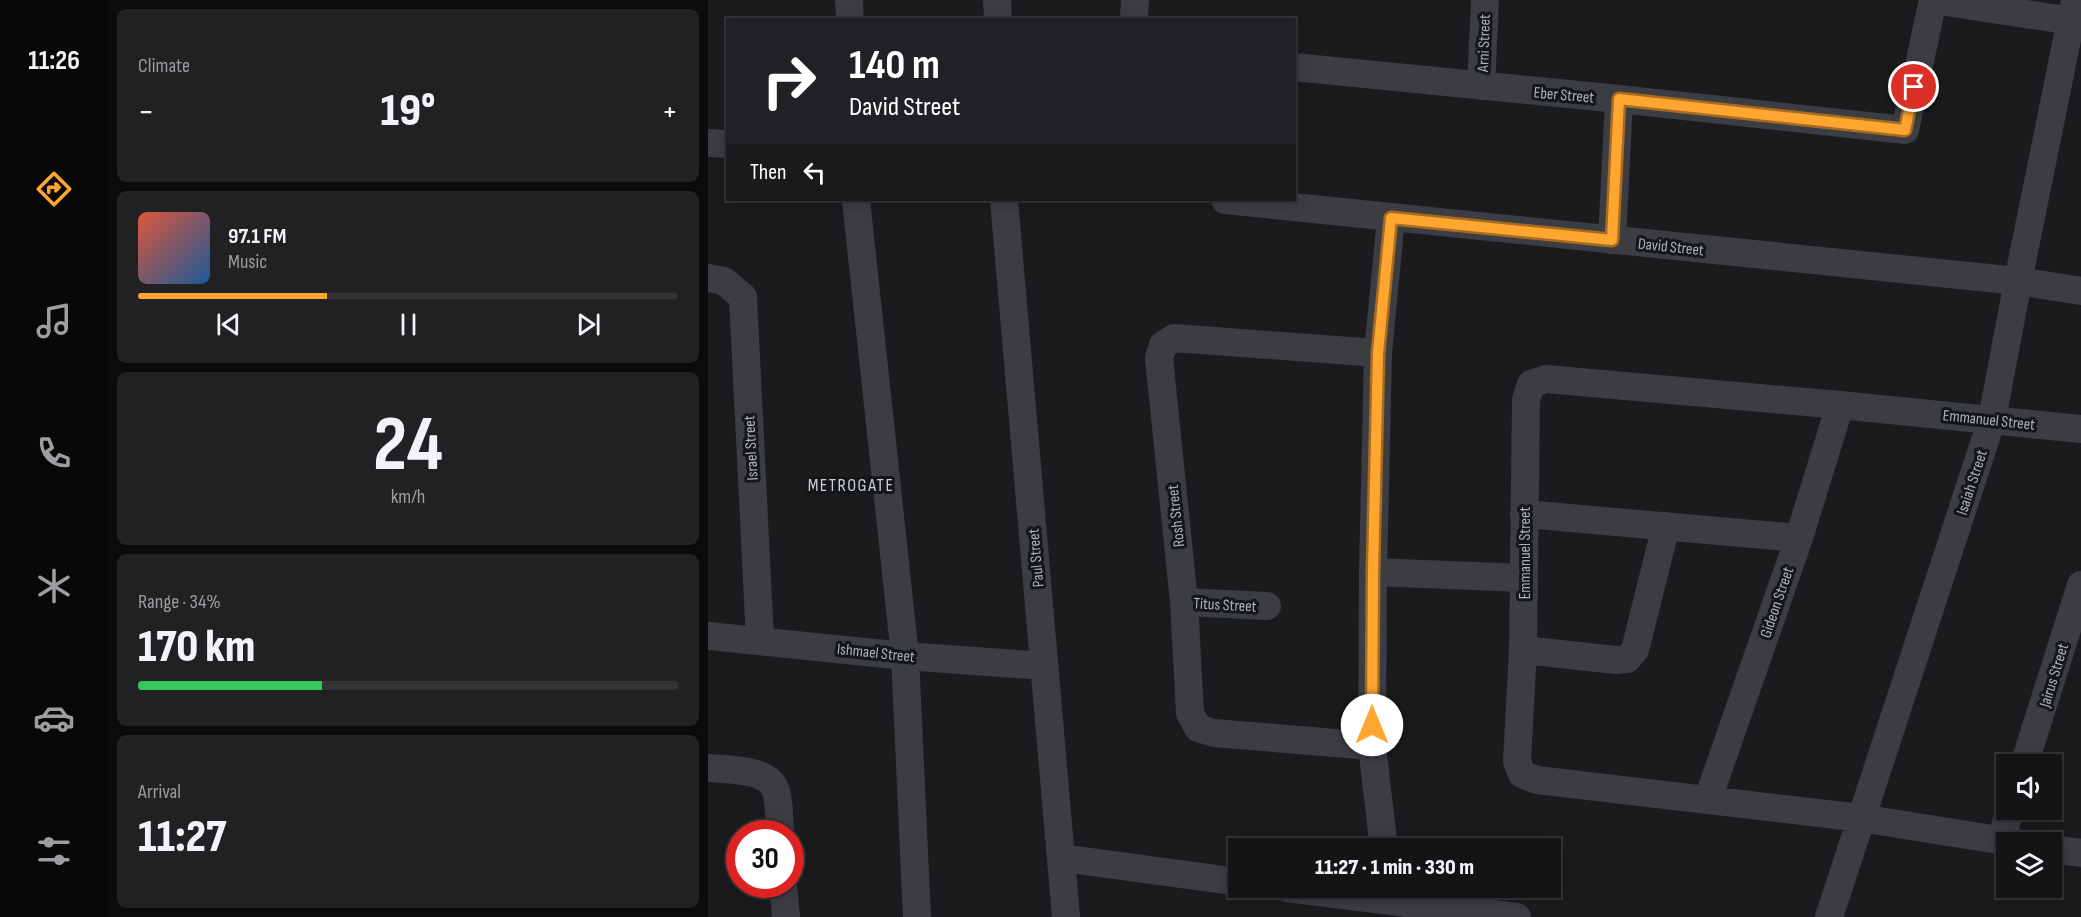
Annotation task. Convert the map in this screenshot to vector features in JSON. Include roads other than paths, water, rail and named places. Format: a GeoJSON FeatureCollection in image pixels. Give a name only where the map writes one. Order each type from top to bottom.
{"type":"FeatureCollection","features":[{"type":"Feature","properties":{"kind":"street"},"geometry":{"type":"LineString","coordinates":[[849,0],[850,18]]}},
{"type":"Feature","properties":{"kind":"street"},"geometry":{"type":"LineString","coordinates":[[997,0],[998,18]]}},
{"type":"Feature","properties":{"kind":"street"},"geometry":{"type":"LineString","coordinates":[[1134,18],[1135,0]]}},
{"type":"Feature","properties":{"kind":"street","name":"Arni Street"},"geometry":{"type":"LineString","coordinates":[[1481,86],[1485,0]]}},
{"type":"Feature","properties":{"kind":"street"},"geometry":{"type":"LineString","coordinates":[[1933,0],[2074,11]]}},
{"type":"Feature","properties":{"kind":"street","name":"Eber Street"},"geometry":{"type":"LineString","coordinates":[[1296,67],[1905,130],[1933,0]]}},
{"type":"Feature","properties":{"kind":"street","name":"Isaiah Street"},"geometry":{"type":"LineString","coordinates":[[1829,917],[1992,419],[2018,280],[2074,11]]}},
{"type":"Feature","properties":{"kind":"street"},"geometry":{"type":"LineString","coordinates":[[1612,240],[1619,99]]}},
{"type":"Feature","properties":{"kind":"street"},"geometry":{"type":"LineString","coordinates":[[708,143],[726,144]]}},
{"type":"Feature","properties":{"kind":"street"},"geometry":{"type":"LineString","coordinates":[[856,201],[905,656],[917,917]]}},
{"type":"Feature","properties":{"kind":"street","name":"Paul Street"},"geometry":{"type":"LineString","coordinates":[[1004,201],[1066,917]]}},
{"type":"Feature","properties":{"kind":"street","name":"David Street"},"geometry":{"type":"LineString","coordinates":[[1234,201],[2018,280],[2081,291]]}},
{"type":"Feature","properties":{"kind":"street"},"geometry":{"type":"LineString","coordinates":[[1383,838],[1372,746],[1373,572],[1378,353],[1391,218]]}},
{"type":"Feature","properties":{"kind":"street","name":"Israel Street"},"geometry":{"type":"LineString","coordinates":[[708,278],[724,281],[742,297],[760,640]]}},
{"type":"Feature","properties":{"kind":"street","name":"Rosh Street"},"geometry":{"type":"LineString","coordinates":[[1372,746],[1214,733],[1198,728],[1190,713],[1184,602],[1159,358],[1163,345],[1174,338],[1378,353]]}},
{"type":"Feature","properties":{"kind":"street","name":"Emmanuel Street"},"geometry":{"type":"LineString","coordinates":[[1996,840],[1861,818],[1536,780],[1522,774],[1517,761],[1523,650],[1526,400],[1531,384],[1546,379],[2081,429]]}},
{"type":"Feature","properties":{"kind":"street","name":"Gideon Street"},"geometry":{"type":"LineString","coordinates":[[1708,799],[1799,538],[1840,405]]}},
{"type":"Feature","properties":{"kind":"street"},"geometry":{"type":"LineString","coordinates":[[1524,514],[1799,538]]}},
{"type":"Feature","properties":{"kind":"street"},"geometry":{"type":"LineString","coordinates":[[1523,650],[1616,660],[1627,659],[1635,650],[1665,526]]}},
{"type":"Feature","properties":{"kind":"street"},"geometry":{"type":"LineString","coordinates":[[1373,572],[1524,578]]}},
{"type":"Feature","properties":{"kind":"street","name":"Jairus Street"},"geometry":{"type":"LineString","coordinates":[[2027,754],[2081,585]]}},
{"type":"Feature","properties":{"kind":"street","name":"Titus Street"},"geometry":{"type":"LineString","coordinates":[[1184,602],[1267,606]]}},
{"type":"Feature","properties":{"kind":"street","name":"Ishmael Street"},"geometry":{"type":"LineString","coordinates":[[708,636],[905,656],[1044,666]]}},
{"type":"Feature","properties":{"kind":"street"},"geometry":{"type":"LineString","coordinates":[[708,768],[750,772],[769,779],[776,791],[779,820]]}},
{"type":"Feature","properties":{"kind":"street"},"geometry":{"type":"LineString","coordinates":[[2062,850],[2081,853]]}},
{"type":"Feature","properties":{"kind":"street"},"geometry":{"type":"LineString","coordinates":[[1062,858],[1228,881]]}},
{"type":"Feature","properties":{"kind":"street"},"geometry":{"type":"LineString","coordinates":[[784,898],[786,917]]}},
{"type":"Feature","properties":{"kind":"street"},"geometry":{"type":"LineString","coordinates":[[1361,898],[1517,917]]}},
{"type":"Feature","properties":{"kind":"district","name":"METROGATE"},"geometry":{"type":"Point","coordinates":[851,485]}}]}
